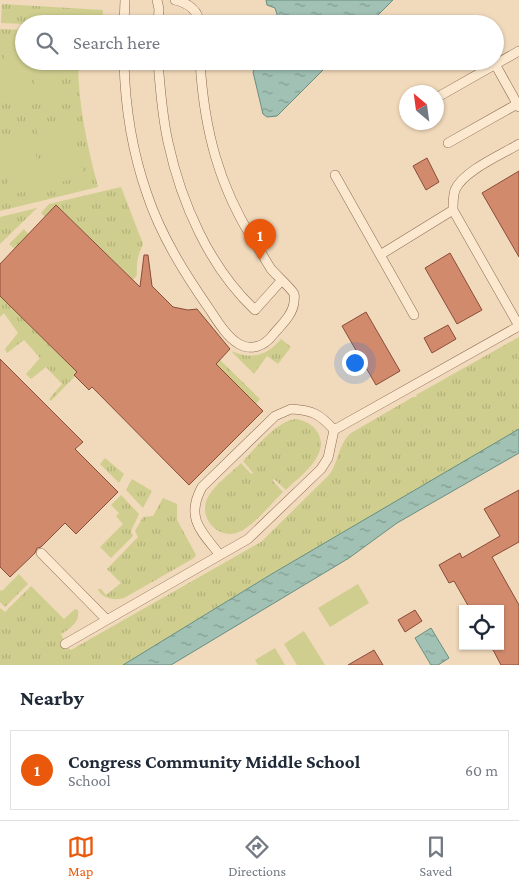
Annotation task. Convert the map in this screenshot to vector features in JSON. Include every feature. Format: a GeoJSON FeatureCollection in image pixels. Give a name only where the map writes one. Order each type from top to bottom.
{"type":"FeatureCollection","features":[{"type":"Feature","properties":{"kind":"lane"},"geometry":{"type":"LineString","coordinates":[[125,15],[126,0]]}},
{"type":"Feature","properties":{"kind":"lane"},"geometry":{"type":"LineString","coordinates":[[157,0],[159,15]]}},
{"type":"Feature","properties":{"kind":"lane"},"geometry":{"type":"LineString","coordinates":[[175,0],[183,2],[198,15]]}},
{"type":"Feature","properties":{"kind":"lane"},"geometry":{"type":"LineString","coordinates":[[504,59],[519,51]]}},
{"type":"Feature","properties":{"kind":"lane"},"geometry":{"type":"LineString","coordinates":[[124,70],[132,141],[150,202],[163,232],[186,275],[214,316],[237,343],[253,348],[269,341],[291,312],[294,304],[294,294],[271,268],[230,198],[208,130],[202,95],[201,70]]}},
{"type":"Feature","properties":{"kind":"lane"},"geometry":{"type":"LineString","coordinates":[[159,70],[161,97],[170,149],[180,189],[210,251],[228,279],[255,310],[281,281]]}},
{"type":"Feature","properties":{"kind":"lane"},"geometry":{"type":"LineString","coordinates":[[444,93],[485,70]]}},
{"type":"Feature","properties":{"kind":"lane"},"geometry":{"type":"LineString","coordinates":[[448,143],[518,104],[498,70]]}},
{"type":"Feature","properties":{"kind":"lane"},"geometry":{"type":"LineString","coordinates":[[65,644],[248,539],[321,470],[328,458],[334,430],[519,326],[452,210],[455,189],[461,181],[473,171],[519,144]]}},
{"type":"Feature","properties":{"kind":"lane"},"geometry":{"type":"LineString","coordinates":[[335,175],[414,315]]}},
{"type":"Feature","properties":{"kind":"lane"},"geometry":{"type":"LineString","coordinates":[[380,255],[452,210]]}},
{"type":"Feature","properties":{"kind":"lane"},"geometry":{"type":"LineString","coordinates":[[220,554],[205,536],[194,517],[196,498],[202,487],[275,416],[283,412],[291,409],[311,412],[324,419],[334,430]]}},
{"type":"Feature","properties":{"kind":"lane"},"geometry":{"type":"LineString","coordinates":[[41,552],[107,620]]}},
{"type":"Feature","properties":{"kind":"green space"},"geometry":{"type":"Polygon","coordinates":[[[2,4],[103,10],[103,15],[15,15],[15,24],[1,23],[2,4]]]}},
{"type":"Feature","properties":{"kind":"green space"},"geometry":{"type":"Polygon","coordinates":[[[0,29],[15,30],[15,70],[78,70],[84,124],[98,187],[0,211],[0,29]]]}},
{"type":"Feature","properties":{"kind":"green space"},"geometry":{"type":"Polygon","coordinates":[[[5,44],[15,45],[15,70],[28,70],[26,98],[1,96],[5,44]]]}},
{"type":"Feature","properties":{"kind":"green space"},"geometry":{"type":"Polygon","coordinates":[[[36,70],[60,70],[58,100],[34,98],[36,70]]]}},
{"type":"Feature","properties":{"kind":"green space"},"geometry":{"type":"Polygon","coordinates":[[[69,121],[84,176],[50,185],[36,129],[69,121]]]}},
{"type":"Feature","properties":{"kind":"green space"},"geometry":{"type":"Polygon","coordinates":[[[30,131],[44,186],[11,195],[0,153],[0,138],[30,131]]]}},
{"type":"Feature","properties":{"kind":"green space"},"geometry":{"type":"Polygon","coordinates":[[[121,187],[143,244],[138,259],[137,275],[133,280],[57,206],[45,217],[41,213],[49,204],[121,187]]]}},
{"type":"Feature","properties":{"kind":"green space"},"geometry":{"type":"Polygon","coordinates":[[[37,208],[0,244],[0,217],[37,208]]]}},
{"type":"Feature","properties":{"kind":"green space"},"geometry":{"type":"Polygon","coordinates":[[[24,229],[29,235],[15,249],[9,244],[24,229]]]}},
{"type":"Feature","properties":{"kind":"green space"},"geometry":{"type":"Polygon","coordinates":[[[0,296],[77,372],[51,401],[49,399],[62,384],[46,367],[31,379],[26,374],[40,358],[24,340],[7,353],[5,349],[18,333],[4,313],[0,317],[0,296]]]}},
{"type":"Feature","properties":{"kind":"green space"},"geometry":{"type":"Polygon","coordinates":[[[179,327],[206,343],[223,363],[260,399],[255,405],[248,396],[179,327]]]}},
{"type":"Feature","properties":{"kind":"green space"},"geometry":{"type":"Polygon","coordinates":[[[519,337],[519,429],[506,438],[270,575],[123,665],[0,665],[0,608],[5,612],[31,586],[64,619],[75,609],[78,610],[76,622],[61,634],[71,650],[261,542],[329,475],[343,442],[351,433],[519,337]]]}},
{"type":"Feature","properties":{"kind":"green space"},"geometry":{"type":"Polygon","coordinates":[[[281,339],[291,347],[278,364],[267,356],[254,374],[231,351],[238,354],[258,355],[276,345],[281,339]]]}},
{"type":"Feature","properties":{"kind":"green space"},"geometry":{"type":"Polygon","coordinates":[[[296,419],[314,427],[321,441],[320,450],[312,465],[286,490],[274,479],[272,480],[283,492],[258,518],[241,531],[226,534],[213,527],[206,514],[205,507],[213,489],[241,463],[251,474],[253,473],[243,461],[274,430],[296,419]]]}},
{"type":"Feature","properties":{"kind":"green space"},"geometry":{"type":"Polygon","coordinates":[[[105,458],[124,474],[119,483],[100,464],[105,458]]]}},
{"type":"Feature","properties":{"kind":"green space"},"geometry":{"type":"Polygon","coordinates":[[[132,479],[152,491],[143,508],[126,490],[132,479]]]}},
{"type":"Feature","properties":{"kind":"green space"},"geometry":{"type":"Polygon","coordinates":[[[121,495],[139,514],[131,531],[133,536],[111,558],[100,547],[123,524],[116,516],[119,513],[111,505],[121,495]]]}},
{"type":"Feature","properties":{"kind":"green space"},"geometry":{"type":"Polygon","coordinates":[[[163,498],[177,504],[177,520],[196,555],[194,558],[124,598],[112,599],[105,597],[98,589],[101,589],[106,595],[121,583],[107,569],[138,537],[135,531],[143,517],[153,516],[163,498]]]}},
{"type":"Feature","properties":{"kind":"green space"},"geometry":{"type":"Polygon","coordinates":[[[19,574],[28,584],[5,607],[0,602],[0,590],[2,591],[19,574]]]}},
{"type":"Feature","properties":{"kind":"green space"},"geometry":{"type":"Polygon","coordinates":[[[358,584],[369,603],[330,627],[318,608],[358,584]]]}},
{"type":"Feature","properties":{"kind":"green space"},"geometry":{"type":"Polygon","coordinates":[[[304,631],[325,665],[297,665],[284,644],[304,631]]]}},
{"type":"Feature","properties":{"kind":"green space"},"geometry":{"type":"Polygon","coordinates":[[[275,648],[285,665],[258,665],[255,660],[275,648]]]}},
{"type":"Feature","properties":{"kind":"water"},"geometry":{"type":"Polygon","coordinates":[[[266,0],[393,0],[378,15],[277,15],[275,8],[267,5],[266,0]]]}},
{"type":"Feature","properties":{"kind":"water"},"geometry":{"type":"Polygon","coordinates":[[[254,70],[323,70],[277,116],[267,117],[263,114],[254,70]]]}},
{"type":"Feature","properties":{"kind":"water"},"geometry":{"type":"Polygon","coordinates":[[[519,429],[519,453],[397,523],[349,558],[171,665],[123,665],[270,575],[519,429]]]}},
{"type":"Feature","properties":{"kind":"water"},"geometry":{"type":"Polygon","coordinates":[[[431,628],[449,658],[438,665],[431,665],[415,638],[431,628]]]}},
{"type":"Feature","properties":{"kind":"building"},"geometry":{"type":"Polygon","coordinates":[[[427,158],[439,182],[426,190],[413,166],[427,158]]]}},
{"type":"Feature","properties":{"kind":"building"},"geometry":{"type":"Polygon","coordinates":[[[519,171],[519,257],[482,193],[519,171]]]}},
{"type":"Feature","properties":{"kind":"building"},"geometry":{"type":"Polygon","coordinates":[[[56,205],[140,287],[144,255],[148,255],[152,286],[173,307],[188,310],[197,309],[230,349],[216,364],[263,411],[189,485],[92,387],[89,390],[74,375],[77,372],[0,296],[0,264],[56,205]]]}},
{"type":"Feature","properties":{"kind":"building"},"geometry":{"type":"Polygon","coordinates":[[[450,253],[482,310],[457,324],[425,268],[450,253]]]}},
{"type":"Feature","properties":{"kind":"building"},"geometry":{"type":"Polygon","coordinates":[[[366,312],[400,371],[376,385],[342,326],[366,312]]]}},
{"type":"Feature","properties":{"kind":"building"},"geometry":{"type":"Polygon","coordinates":[[[448,325],[456,339],[432,353],[424,338],[448,325]]]}},
{"type":"Feature","properties":{"kind":"building"},"geometry":{"type":"Polygon","coordinates":[[[0,359],[83,442],[75,449],[118,492],[76,534],[65,523],[41,547],[37,548],[35,553],[10,577],[0,567],[0,359]]]}},
{"type":"Feature","properties":{"kind":"building"},"geometry":{"type":"Polygon","coordinates":[[[519,490],[519,542],[492,557],[519,605],[519,665],[501,665],[493,650],[504,650],[504,605],[468,605],[454,581],[449,583],[439,565],[460,553],[462,558],[500,536],[484,509],[519,490]]]}},
{"type":"Feature","properties":{"kind":"building"},"geometry":{"type":"Polygon","coordinates":[[[415,610],[422,621],[405,632],[398,620],[415,610]]]}},
{"type":"Feature","properties":{"kind":"building"},"geometry":{"type":"Polygon","coordinates":[[[374,650],[383,665],[348,665],[374,650]]]}},
{"type":"Feature","properties":{"kind":"place","name":"Congress Community Middle School"},"geometry":{"type":"Point","coordinates":[260,260]}}]}
